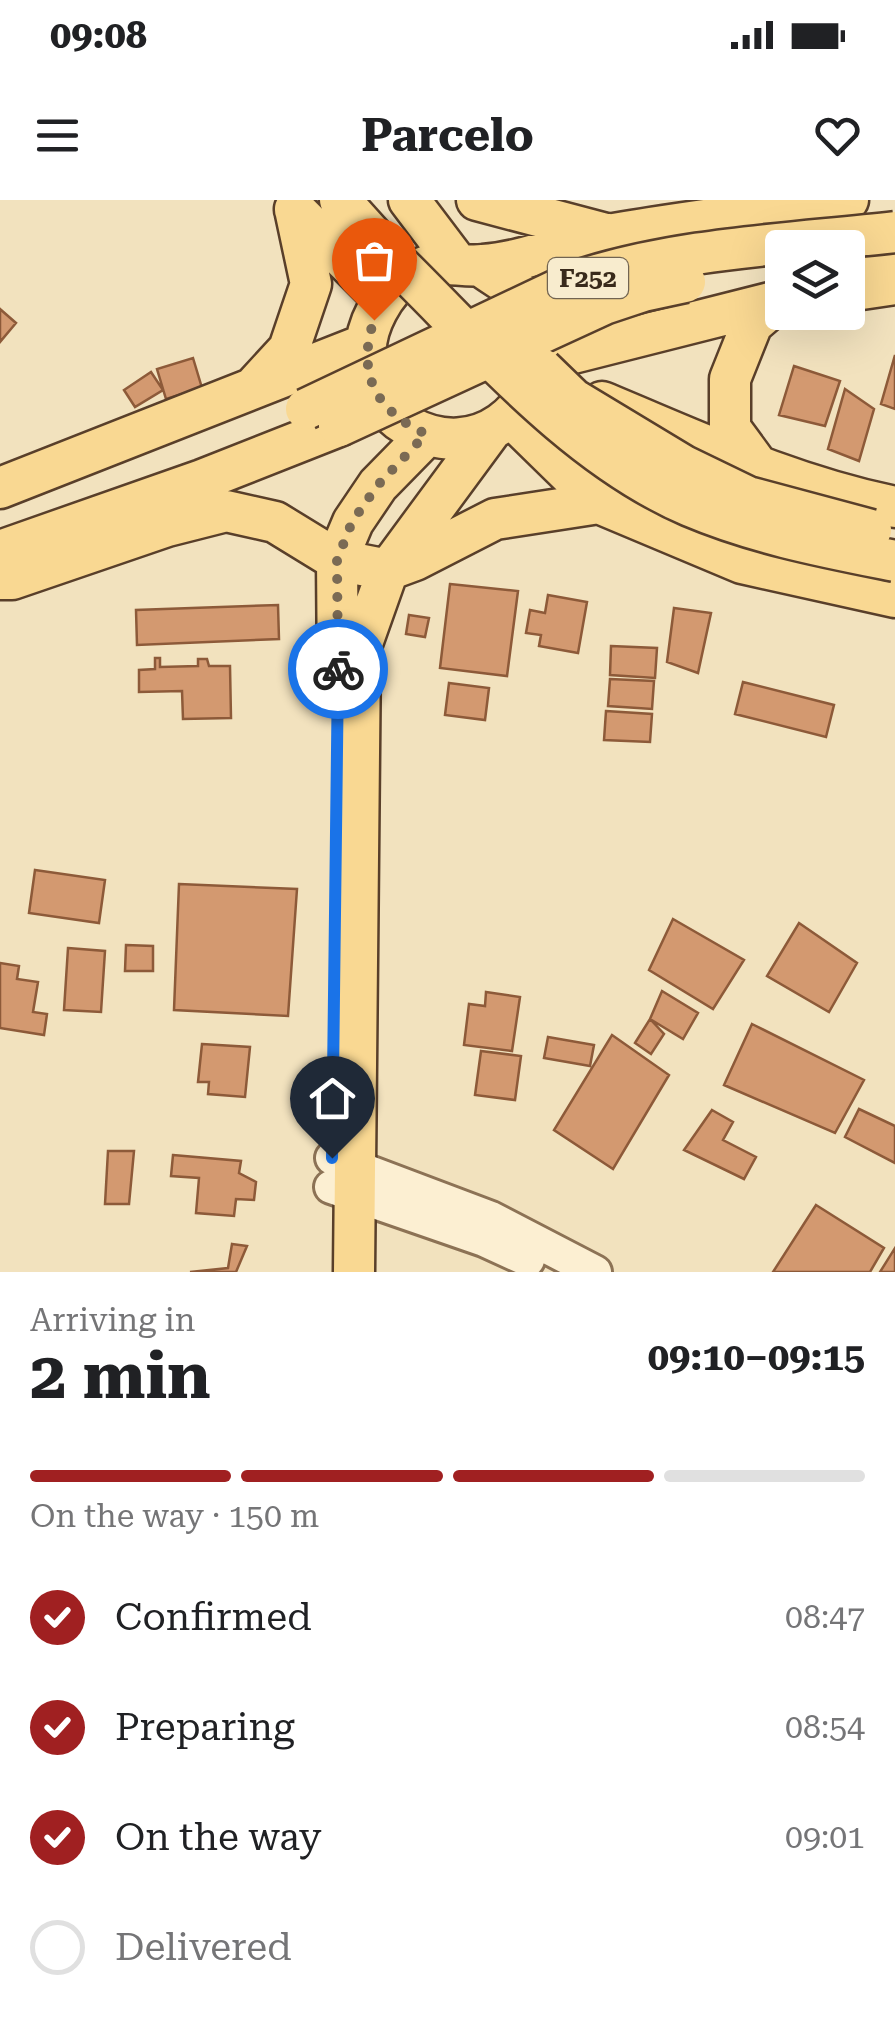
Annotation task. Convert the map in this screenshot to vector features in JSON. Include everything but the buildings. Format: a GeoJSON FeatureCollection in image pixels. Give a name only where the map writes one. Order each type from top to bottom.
{"type":"FeatureCollection","features":[{"type":"Feature","properties":{"kind":"main road"},"geometry":{"type":"LineString","coordinates":[[340,200],[573,400],[684,466],[748,497],[895,535]]}},
{"type":"Feature","properties":{"kind":"main road"},"geometry":{"type":"LineString","coordinates":[[378,200],[404,253],[574,435],[611,461],[688,505],[771,536],[895,561]]}},
{"type":"Feature","properties":{"kind":"main road"},"geometry":{"type":"LineString","coordinates":[[408,200],[468,264]]}},
{"type":"Feature","properties":{"kind":"main road"},"geometry":{"type":"LineString","coordinates":[[477,200],[610,235]]}},
{"type":"Feature","properties":{"kind":"main road"},"geometry":{"type":"LineString","coordinates":[[502,423],[471,437],[426,434],[406,425],[379,398],[369,377],[366,344],[384,299],[391,288],[410,274],[432,264],[468,264],[610,235],[848,200]]}},
{"type":"Feature","properties":{"kind":"main road"},"geometry":{"type":"LineString","coordinates":[[291,204],[384,299]]}},
{"type":"Feature","properties":{"kind":"main road"},"geometry":{"type":"LineString","coordinates":[[250,392],[289,350],[312,284],[291,204]]}},
{"type":"Feature","properties":{"kind":"main road","name":"F252"},"geometry":{"type":"LineString","coordinates":[[322,417],[574,282],[608,270],[693,255],[895,232]]}},
{"type":"Feature","properties":{"kind":"main road"},"geometry":{"type":"LineString","coordinates":[[865,257],[895,254]]}},
{"type":"Feature","properties":{"kind":"main road","name":"F252"},"geometry":{"type":"LineString","coordinates":[[468,264],[526,299],[539,328],[540,368]]}},
{"type":"Feature","properties":{"kind":"main road","name":"F252"},"geometry":{"type":"LineString","coordinates":[[322,417],[643,291],[697,279],[765,287]]}},
{"type":"Feature","properties":{"kind":"main road"},"geometry":{"type":"LineString","coordinates":[[865,288],[895,284]]}},
{"type":"Feature","properties":{"kind":"main road"},"geometry":{"type":"LineString","coordinates":[[329,1272],[344,1177],[360,649],[388,570],[502,423],[523,405],[540,368],[765,295]]}},
{"type":"Feature","properties":{"kind":"main road"},"geometry":{"type":"LineString","coordinates":[[761,470],[730,428],[730,378],[752,324],[765,309]]}},
{"type":"Feature","properties":{"kind":"main road"},"geometry":{"type":"LineString","coordinates":[[1,495],[366,344]]}},
{"type":"Feature","properties":{"kind":"main road"},"geometry":{"type":"LineString","coordinates":[[540,368],[761,470],[832,494],[895,507]]}},
{"type":"Feature","properties":{"kind":"main road"},"geometry":{"type":"LineString","coordinates":[[1,495],[195,454],[322,417]]}},
{"type":"Feature","properties":{"kind":"main road"},"geometry":{"type":"LineString","coordinates":[[0,551],[202,480],[322,417]]}},
{"type":"Feature","properties":{"kind":"main road"},"geometry":{"type":"LineString","coordinates":[[502,423],[599,503],[742,562],[895,597]]}},
{"type":"Feature","properties":{"kind":"main road"},"geometry":{"type":"LineString","coordinates":[[354,1272],[344,1177],[337,560],[352,522],[378,485],[426,434]]}},
{"type":"Feature","properties":{"kind":"main road"},"geometry":{"type":"LineString","coordinates":[[0,578],[12,579],[167,526],[226,511],[274,522],[337,560],[388,570],[495,519],[599,503]]}},
{"type":"Feature","properties":{"kind":"street"},"geometry":{"type":"LineString","coordinates":[[344,1177],[556,1272]]}},
{"type":"Feature","properties":{"kind":"street"},"geometry":{"type":"LineString","coordinates":[[344,1177],[491,1218],[595,1272]]}},
{"type":"Feature","properties":{"kind":"way so far"},"geometry":{"type":"LineString","coordinates":[[338,669],[337,560],[352,522],[378,485],[426,434],[394,415],[374,388],[366,344],[374,320]]}},
{"type":"Feature","properties":{"kind":"route"},"geometry":{"type":"LineString","coordinates":[[332,1158],[338,669]]}}]}
